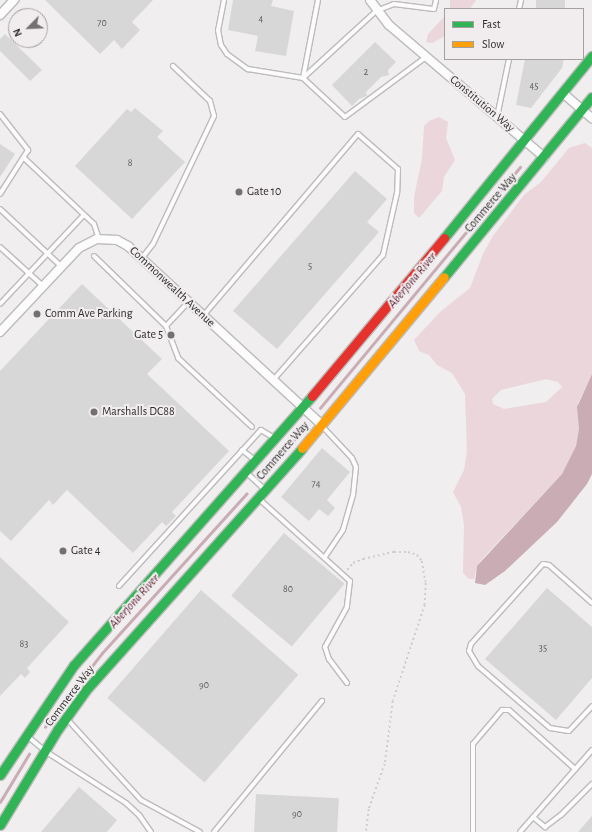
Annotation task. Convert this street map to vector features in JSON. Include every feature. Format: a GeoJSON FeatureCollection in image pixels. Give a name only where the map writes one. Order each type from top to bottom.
{"type":"FeatureCollection","features":[{"type":"Feature","properties":{"kind":"street"},"geometry":{"type":"LineString","coordinates":[[0,15],[14,0]]}},
{"type":"Feature","properties":{"kind":"street","name":"Constitution Way"},"geometry":{"type":"LineString","coordinates":[[370,0],[376,11],[426,57],[544,157]]}},
{"type":"Feature","properties":{"kind":"street","name":"Commerce Way"},"geometry":{"type":"LineString","coordinates":[[0,776],[25,734],[83,655],[276,440],[564,94],[592,56]]}},
{"type":"Feature","properties":{"kind":"street"},"geometry":{"type":"LineString","coordinates":[[564,94],[592,118]]}},
{"type":"Feature","properties":{"kind":"street","name":"Commerce Way"},"geometry":{"type":"LineString","coordinates":[[0,825],[66,718],[98,676],[322,425],[592,97]]}},
{"type":"Feature","properties":{"kind":"street"},"geometry":{"type":"LineString","coordinates":[[0,332],[79,248],[99,239]]}},
{"type":"Feature","properties":{"kind":"street","name":"Commonwealth Avenue"},"geometry":{"type":"LineString","coordinates":[[99,239],[121,242],[142,258],[322,425]]}},
{"type":"Feature","properties":{"kind":"lane"},"geometry":{"type":"LineString","coordinates":[[224,0],[218,30],[221,45],[227,54],[248,69],[303,78],[345,117],[426,57]]}},
{"type":"Feature","properties":{"kind":"lane"},"geometry":{"type":"LineString","coordinates":[[303,78],[318,0]]}},
{"type":"Feature","properties":{"kind":"lane"},"geometry":{"type":"LineString","coordinates":[[303,78],[376,11],[394,4],[434,9],[436,0]]}},
{"type":"Feature","properties":{"kind":"lane"},"geometry":{"type":"LineString","coordinates":[[497,117],[509,60]]}},
{"type":"Feature","properties":{"kind":"lane"},"geometry":{"type":"LineString","coordinates":[[142,258],[153,244],[214,116],[212,104],[173,66]]}},
{"type":"Feature","properties":{"kind":"lane"},"geometry":{"type":"LineString","coordinates":[[0,114],[27,147],[24,158],[0,194]]}},
{"type":"Feature","properties":{"kind":"lane"},"geometry":{"type":"LineString","coordinates":[[203,316],[358,134],[398,168],[397,193],[383,255],[273,381]]}},
{"type":"Feature","properties":{"kind":"lane"},"geometry":{"type":"LineString","coordinates":[[24,158],[95,225],[99,239]]}},
{"type":"Feature","properties":{"kind":"lane"},"geometry":{"type":"LineString","coordinates":[[0,209],[61,266]]}},
{"type":"Feature","properties":{"kind":"lane"},"geometry":{"type":"LineString","coordinates":[[0,304],[84,215]]}},
{"type":"Feature","properties":{"kind":"lane"},"geometry":{"type":"LineString","coordinates":[[0,247],[43,286]]}},
{"type":"Feature","properties":{"kind":"lane"},"geometry":{"type":"LineString","coordinates":[[94,256],[166,326],[178,358],[252,426]]}},
{"type":"Feature","properties":{"kind":"lane"},"geometry":{"type":"LineString","coordinates":[[166,326],[188,302]]}},
{"type":"Feature","properties":{"kind":"lane"},"geometry":{"type":"LineString","coordinates":[[322,425],[352,458],[356,467],[353,495],[343,530],[325,557]]}},
{"type":"Feature","properties":{"kind":"lane"},"geometry":{"type":"LineString","coordinates":[[119,586],[261,430],[276,440]]}},
{"type":"Feature","properties":{"kind":"lane"},"geometry":{"type":"LineString","coordinates":[[242,450],[257,462]]}},
{"type":"Feature","properties":{"kind":"lane"},"geometry":{"type":"LineString","coordinates":[[247,473],[265,490]]}},
{"type":"Feature","properties":{"kind":"lane"},"geometry":{"type":"LineString","coordinates":[[258,498],[344,573],[351,584],[348,604],[325,647],[329,659],[347,683]]}},
{"type":"Feature","properties":{"kind":"lane"},"geometry":{"type":"LineString","coordinates":[[592,603],[549,565],[543,564],[469,649],[478,666],[550,728],[569,731],[592,706]]}},
{"type":"Feature","properties":{"kind":"lane"},"geometry":{"type":"LineString","coordinates":[[214,832],[322,701]]}},
{"type":"Feature","properties":{"kind":"lane"},"geometry":{"type":"LineString","coordinates":[[473,832],[472,744],[502,710],[509,710],[575,769]]}},
{"type":"Feature","properties":{"kind":"lane"},"geometry":{"type":"LineString","coordinates":[[66,718],[141,800],[200,832]]}},
{"type":"Feature","properties":{"kind":"lane"},"geometry":{"type":"LineString","coordinates":[[25,734],[45,751],[126,803],[139,815],[151,832]]}},
{"type":"Feature","properties":{"kind":"lane"},"geometry":{"type":"LineString","coordinates":[[520,832],[592,750]]}},
{"type":"Feature","properties":{"kind":"lane"},"geometry":{"type":"LineString","coordinates":[[541,832],[545,827],[561,815],[592,784]]}},
{"type":"Feature","properties":{"kind":"lane"},"geometry":{"type":"LineString","coordinates":[[533,817],[545,827]]}},
{"type":"Feature","properties":{"kind":"path"},"geometry":{"type":"LineString","coordinates":[[344,573],[353,563],[363,559],[402,551],[414,553],[421,559],[426,583],[425,605],[393,701],[385,764],[369,809],[366,832]]}},
{"type":"Feature","properties":{"kind":"shaded area"},"geometry":{"type":"Polygon","coordinates":[[[450,0],[476,0],[471,8],[450,8],[450,0]]]}},
{"type":"Feature","properties":{"kind":"shaded area"},"geometry":{"type":"Polygon","coordinates":[[[444,17],[444,37],[432,43],[426,42],[428,34],[444,17]]]}},
{"type":"Feature","properties":{"kind":"shaded area"},"geometry":{"type":"Polygon","coordinates":[[[439,117],[448,122],[446,138],[455,160],[444,177],[442,191],[419,218],[414,213],[414,197],[422,159],[424,126],[429,121],[439,117]]]}},
{"type":"Feature","properties":{"kind":"shaded area"},"geometry":{"type":"Polygon","coordinates":[[[585,143],[592,148],[592,374],[578,403],[579,429],[576,446],[562,474],[484,557],[477,566],[474,579],[469,579],[463,573],[464,525],[461,507],[453,492],[464,470],[467,452],[465,394],[452,373],[437,365],[429,355],[419,351],[414,340],[440,312],[470,288],[483,254],[493,236],[524,195],[541,182],[569,148],[585,143]],[[546,379],[501,390],[492,399],[493,404],[504,409],[546,402],[562,387],[558,382],[546,379]]]}},
{"type":"Feature","properties":{"kind":"shaded area"},"geometry":{"type":"Polygon","coordinates":[[[592,374],[592,474],[587,484],[557,522],[505,571],[485,585],[475,583],[477,566],[562,474],[576,446],[579,429],[577,407],[592,374]]]}},
{"type":"Feature","properties":{"kind":"building"},"geometry":{"type":"Polygon","coordinates":[[[45,0],[153,0],[132,22],[140,30],[122,49],[114,40],[100,54],[45,0]]]}},
{"type":"Feature","properties":{"kind":"building"},"geometry":{"type":"Polygon","coordinates":[[[233,0],[273,0],[271,6],[294,11],[286,56],[255,51],[258,36],[228,30],[233,0]]]}},
{"type":"Feature","properties":{"kind":"building"},"geometry":{"type":"Polygon","coordinates":[[[536,0],[565,0],[565,8],[536,8],[536,0]]]}},
{"type":"Feature","properties":{"kind":"building"},"geometry":{"type":"Polygon","coordinates":[[[5,34],[8,37],[8,48],[19,48],[42,70],[30,81],[0,51],[0,39],[5,34]]]}},
{"type":"Feature","properties":{"kind":"building"},"geometry":{"type":"Polygon","coordinates":[[[375,42],[396,62],[388,70],[389,75],[381,77],[366,92],[367,96],[359,99],[352,106],[332,85],[375,42]]]}},
{"type":"Feature","properties":{"kind":"building"},"geometry":{"type":"Polygon","coordinates":[[[525,60],[564,60],[562,68],[531,108],[516,105],[525,60]]]}},
{"type":"Feature","properties":{"kind":"building"},"geometry":{"type":"Polygon","coordinates":[[[135,108],[163,131],[157,137],[185,162],[132,219],[75,166],[127,109],[131,112],[135,108]]]}},
{"type":"Feature","properties":{"kind":"building"},"geometry":{"type":"Polygon","coordinates":[[[0,144],[15,154],[0,177],[0,144]]]}},
{"type":"Feature","properties":{"kind":"building"},"geometry":{"type":"Polygon","coordinates":[[[355,171],[387,199],[367,222],[379,232],[277,349],[233,311],[355,171]]]}},
{"type":"Feature","properties":{"kind":"building","name":"Marshalls DC88"},"geometry":{"type":"Polygon","coordinates":[[[82,284],[162,359],[147,374],[229,451],[172,512],[176,516],[166,526],[162,522],[133,553],[67,490],[53,505],[49,500],[11,541],[0,531],[0,371],[82,284]]]}},
{"type":"Feature","properties":{"kind":"building"},"geometry":{"type":"Polygon","coordinates":[[[322,448],[350,472],[327,500],[335,508],[328,516],[319,509],[309,521],[281,497],[322,448]]]}},
{"type":"Feature","properties":{"kind":"building"},"geometry":{"type":"Polygon","coordinates":[[[284,533],[345,584],[292,647],[231,596],[284,533]]]}},
{"type":"Feature","properties":{"kind":"building"},"geometry":{"type":"Polygon","coordinates":[[[0,557],[69,622],[27,668],[30,672],[25,678],[21,674],[0,696],[0,557]]]}},
{"type":"Feature","properties":{"kind":"building"},"geometry":{"type":"Polygon","coordinates":[[[547,588],[592,627],[592,678],[556,720],[485,659],[547,588]]]}},
{"type":"Feature","properties":{"kind":"building"},"geometry":{"type":"Polygon","coordinates":[[[201,590],[298,675],[205,783],[107,698],[201,590]]]}},
{"type":"Feature","properties":{"kind":"building"},"geometry":{"type":"Polygon","coordinates":[[[79,787],[117,820],[107,832],[41,832],[79,787]]]}},
{"type":"Feature","properties":{"kind":"building"},"geometry":{"type":"Polygon","coordinates":[[[256,794],[339,798],[337,832],[254,832],[256,794]]]}},
{"type":"Feature","properties":{"kind":"building"},"geometry":{"type":"Polygon","coordinates":[[[592,816],[592,832],[578,832],[592,816]]]}},
{"type":"Feature","properties":{"kind":"waterway","name":"Aberjona River"},"geometry":{"type":"LineString","coordinates":[[320,408],[520,167]]}},
{"type":"Feature","properties":{"kind":"waterway","name":"Aberjona River"},"geometry":{"type":"LineString","coordinates":[[267,471],[305,427]]}},
{"type":"Feature","properties":{"kind":"waterway","name":"Aberjona River"},"geometry":{"type":"LineString","coordinates":[[45,727],[102,653],[246,494]]}},
{"type":"Feature","properties":{"kind":"waterway","name":"Aberjona River"},"geometry":{"type":"LineString","coordinates":[[0,802],[29,754]]}},
{"type":"Feature","properties":{"kind":"traffic: fast"},"geometry":{"type":"LineString","coordinates":[[444,238],[592,56]]}},
{"type":"Feature","properties":{"kind":"traffic: fast"},"geometry":{"type":"LineString","coordinates":[[444,277],[592,97]]}},
{"type":"Feature","properties":{"kind":"traffic: fast"},"geometry":{"type":"LineString","coordinates":[[0,775],[74,665],[312,396]]}},
{"type":"Feature","properties":{"kind":"traffic: fast"},"geometry":{"type":"LineString","coordinates":[[0,825],[58,729],[86,690],[302,448]]}},
{"type":"Feature","properties":{"kind":"traffic: slow"},"geometry":{"type":"LineString","coordinates":[[302,448],[444,277]]}},
{"type":"Feature","properties":{"kind":"traffic: jam"},"geometry":{"type":"LineString","coordinates":[[312,396],[444,238]]}},
{"type":"Feature","properties":{"kind":"place","name":"Gate 10"},"geometry":{"type":"Point","coordinates":[239,192]}},
{"type":"Feature","properties":{"kind":"place","name":"Comm Ave Parking"},"geometry":{"type":"Point","coordinates":[37,314]}},
{"type":"Feature","properties":{"kind":"place","name":"Gate 5"},"geometry":{"type":"Point","coordinates":[171,335]}},
{"type":"Feature","properties":{"kind":"place","name":"Marshalls DC88"},"geometry":{"type":"Point","coordinates":[94,412]}},
{"type":"Feature","properties":{"kind":"place","name":"Gate 4"},"geometry":{"type":"Point","coordinates":[63,551]}}]}
